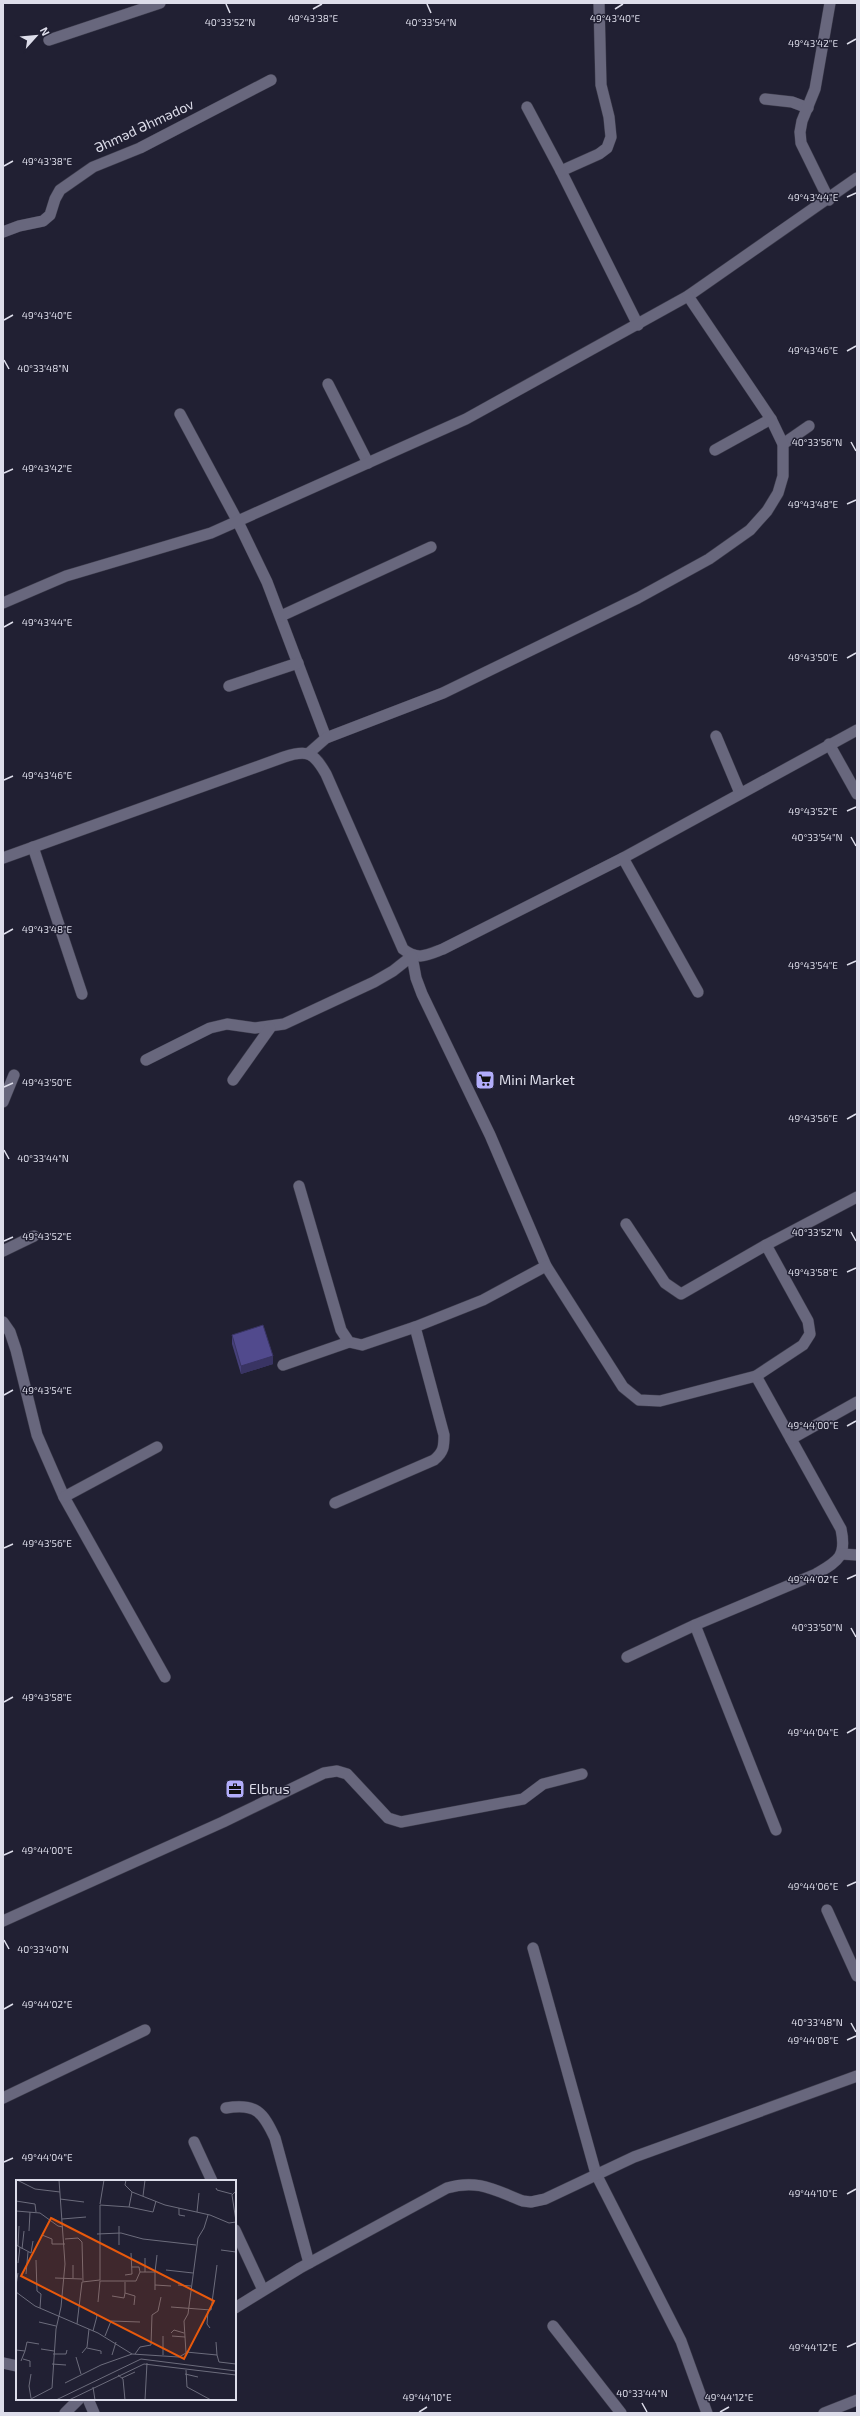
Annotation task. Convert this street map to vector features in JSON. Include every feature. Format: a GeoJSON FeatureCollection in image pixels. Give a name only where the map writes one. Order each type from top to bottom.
{"type":"FeatureCollection","features":[{"type":"Feature","properties":{"kind":"street"},"geometry":{"type":"LineString","coordinates":[[49,40],[160,3]]}},
{"type":"Feature","properties":{"kind":"street"},"geometry":{"type":"LineString","coordinates":[[561,171],[598,154],[607,148],[611,137],[609,117],[601,85],[599,3]]}},
{"type":"Feature","properties":{"kind":"street"},"geometry":{"type":"LineString","coordinates":[[829,200],[801,143],[802,121],[815,89],[830,3]]}},
{"type":"Feature","properties":{"kind":"street","name":"Əhməd Əhmədov"},"geometry":{"type":"LineString","coordinates":[[3,232],[19,226],[43,221],[50,216],[55,199],[60,190],[93,167],[140,148],[271,80]]}},
{"type":"Feature","properties":{"kind":"street"},"geometry":{"type":"LineString","coordinates":[[765,99],[792,102],[808,108]]}},
{"type":"Feature","properties":{"kind":"street"},"geometry":{"type":"LineString","coordinates":[[527,107],[561,171],[638,325]]}},
{"type":"Feature","properties":{"kind":"street"},"geometry":{"type":"LineString","coordinates":[[3,603],[66,576],[187,542],[238,522],[466,419],[688,296],[829,200],[857,178]]}},
{"type":"Feature","properties":{"kind":"street"},"geometry":{"type":"LineString","coordinates":[[309,754],[326,738],[443,693],[638,598],[709,559],[750,530],[767,511],[778,493],[783,476],[783,444],[771,419],[688,296]]}},
{"type":"Feature","properties":{"kind":"street"},"geometry":{"type":"LineString","coordinates":[[328,384],[368,463]]}},
{"type":"Feature","properties":{"kind":"street"},"geometry":{"type":"LineString","coordinates":[[180,414],[238,522],[281,616],[326,738]]}},
{"type":"Feature","properties":{"kind":"street"},"geometry":{"type":"LineString","coordinates":[[715,450],[771,419]]}},
{"type":"Feature","properties":{"kind":"street"},"geometry":{"type":"LineString","coordinates":[[783,444],[809,426]]}},
{"type":"Feature","properties":{"kind":"street"},"geometry":{"type":"LineString","coordinates":[[281,616],[431,547]]}},
{"type":"Feature","properties":{"kind":"street"},"geometry":{"type":"LineString","coordinates":[[229,686],[298,663]]}},
{"type":"Feature","properties":{"kind":"street"},"geometry":{"type":"LineString","coordinates":[[3,858],[284,757],[296,753],[309,754],[318,760],[326,774],[403,949],[412,956],[419,957],[443,949],[623,858],[857,730]]}},
{"type":"Feature","properties":{"kind":"street"},"geometry":{"type":"LineString","coordinates":[[716,736],[740,793]]}},
{"type":"Feature","properties":{"kind":"street"},"geometry":{"type":"LineString","coordinates":[[829,744],[857,794]]}},
{"type":"Feature","properties":{"kind":"street"},"geometry":{"type":"LineString","coordinates":[[33,847],[82,994]]}},
{"type":"Feature","properties":{"kind":"street"},"geometry":{"type":"LineString","coordinates":[[623,858],[698,992]]}},
{"type":"Feature","properties":{"kind":"street"},"geometry":{"type":"LineString","coordinates":[[146,1060],[210,1028],[227,1024],[255,1028],[270,1028],[284,1024],[374,982],[394,971],[412,956]]}},
{"type":"Feature","properties":{"kind":"street"},"geometry":{"type":"LineString","coordinates":[[412,956],[416,978],[422,994],[490,1135],[546,1266],[623,1387],[638,1400],[660,1401],[756,1376],[803,1345],[810,1334],[808,1321],[766,1244]]}},
{"type":"Feature","properties":{"kind":"street"},"geometry":{"type":"LineString","coordinates":[[233,1080],[270,1028]]}},
{"type":"Feature","properties":{"kind":"street"},"geometry":{"type":"LineString","coordinates":[[3,1102],[14,1075]]}},
{"type":"Feature","properties":{"kind":"street"},"geometry":{"type":"LineString","coordinates":[[299,1186],[341,1330],[349,1342]]}},
{"type":"Feature","properties":{"kind":"street"},"geometry":{"type":"LineString","coordinates":[[626,1224],[665,1283],[681,1294],[766,1244],[857,1197]]}},
{"type":"Feature","properties":{"kind":"street"},"geometry":{"type":"LineString","coordinates":[[3,1251],[34,1236]]}},
{"type":"Feature","properties":{"kind":"street"},"geometry":{"type":"LineString","coordinates":[[283,1365],[349,1342],[362,1345],[415,1327],[483,1300],[546,1266]]}},
{"type":"Feature","properties":{"kind":"street"},"geometry":{"type":"LineString","coordinates":[[3,1322],[10,1332],[16,1350],[37,1435],[64,1497],[165,1677]]}},
{"type":"Feature","properties":{"kind":"street"},"geometry":{"type":"LineString","coordinates":[[335,1503],[434,1460],[441,1454],[444,1446],[444,1435],[415,1327]]}},
{"type":"Feature","properties":{"kind":"street"},"geometry":{"type":"LineString","coordinates":[[627,1657],[695,1625],[816,1574],[834,1564],[842,1554],[844,1543],[841,1529],[756,1376]]}},
{"type":"Feature","properties":{"kind":"street"},"geometry":{"type":"LineString","coordinates":[[791,1439],[857,1402]]}},
{"type":"Feature","properties":{"kind":"street"},"geometry":{"type":"LineString","coordinates":[[64,1497],[157,1447]]}},
{"type":"Feature","properties":{"kind":"street"},"geometry":{"type":"LineString","coordinates":[[842,1554],[857,1554]]}},
{"type":"Feature","properties":{"kind":"street"},"geometry":{"type":"LineString","coordinates":[[695,1625],[776,1830]]}},
{"type":"Feature","properties":{"kind":"street"},"geometry":{"type":"LineString","coordinates":[[3,1921],[223,1822],[324,1773],[337,1771],[347,1774],[388,1818],[401,1822],[523,1799],[543,1784],[582,1774]]}},
{"type":"Feature","properties":{"kind":"street"},"geometry":{"type":"LineString","coordinates":[[827,1910],[857,1976]]}},
{"type":"Feature","properties":{"kind":"street"},"geometry":{"type":"LineString","coordinates":[[533,1948],[596,2174],[681,2341],[707,2413]]}},
{"type":"Feature","properties":{"kind":"street"},"geometry":{"type":"LineString","coordinates":[[3,2098],[145,2030]]}},
{"type":"Feature","properties":{"kind":"street"},"geometry":{"type":"LineString","coordinates":[[236,2307],[309,2263],[448,2188],[464,2183],[478,2184],[531,2202],[545,2199],[634,2157],[857,2076]]}},
{"type":"Feature","properties":{"kind":"street"},"geometry":{"type":"LineString","coordinates":[[226,2108],[242,2106],[255,2109],[268,2123],[275,2138],[309,2263]]}},
{"type":"Feature","properties":{"kind":"street"},"geometry":{"type":"LineString","coordinates":[[194,2142],[212,2180]]}},
{"type":"Feature","properties":{"kind":"street"},"geometry":{"type":"LineString","coordinates":[[236,2232],[263,2290]]}},
{"type":"Feature","properties":{"kind":"street"},"geometry":{"type":"LineString","coordinates":[[552,2326],[621,2413]]}},
{"type":"Feature","properties":{"kind":"street"},"geometry":{"type":"LineString","coordinates":[[3,2363],[16,2366]]}},
{"type":"Feature","properties":{"kind":"street"},"geometry":{"type":"LineString","coordinates":[[65,2413],[78,2400]]}},
{"type":"Feature","properties":{"kind":"street"},"geometry":{"type":"LineString","coordinates":[[88,2400],[94,2413]]}},
{"type":"Feature","properties":{"kind":"street"},"geometry":{"type":"LineString","coordinates":[[824,2413],[857,2400]]}},
{"type":"Feature","properties":{"kind":"building"},"geometry":{"type":"Polygon","coordinates":[[[263,1325],[273,1356],[241,1366],[232,1335],[263,1325]]]}},
{"type":"Feature","properties":{"kind":"place","name":"Mini Market"},"geometry":{"type":"Point","coordinates":[485,1080]}},
{"type":"Feature","properties":{"kind":"place","name":"Elbrus"},"geometry":{"type":"Point","coordinates":[235,1789]}}]}
